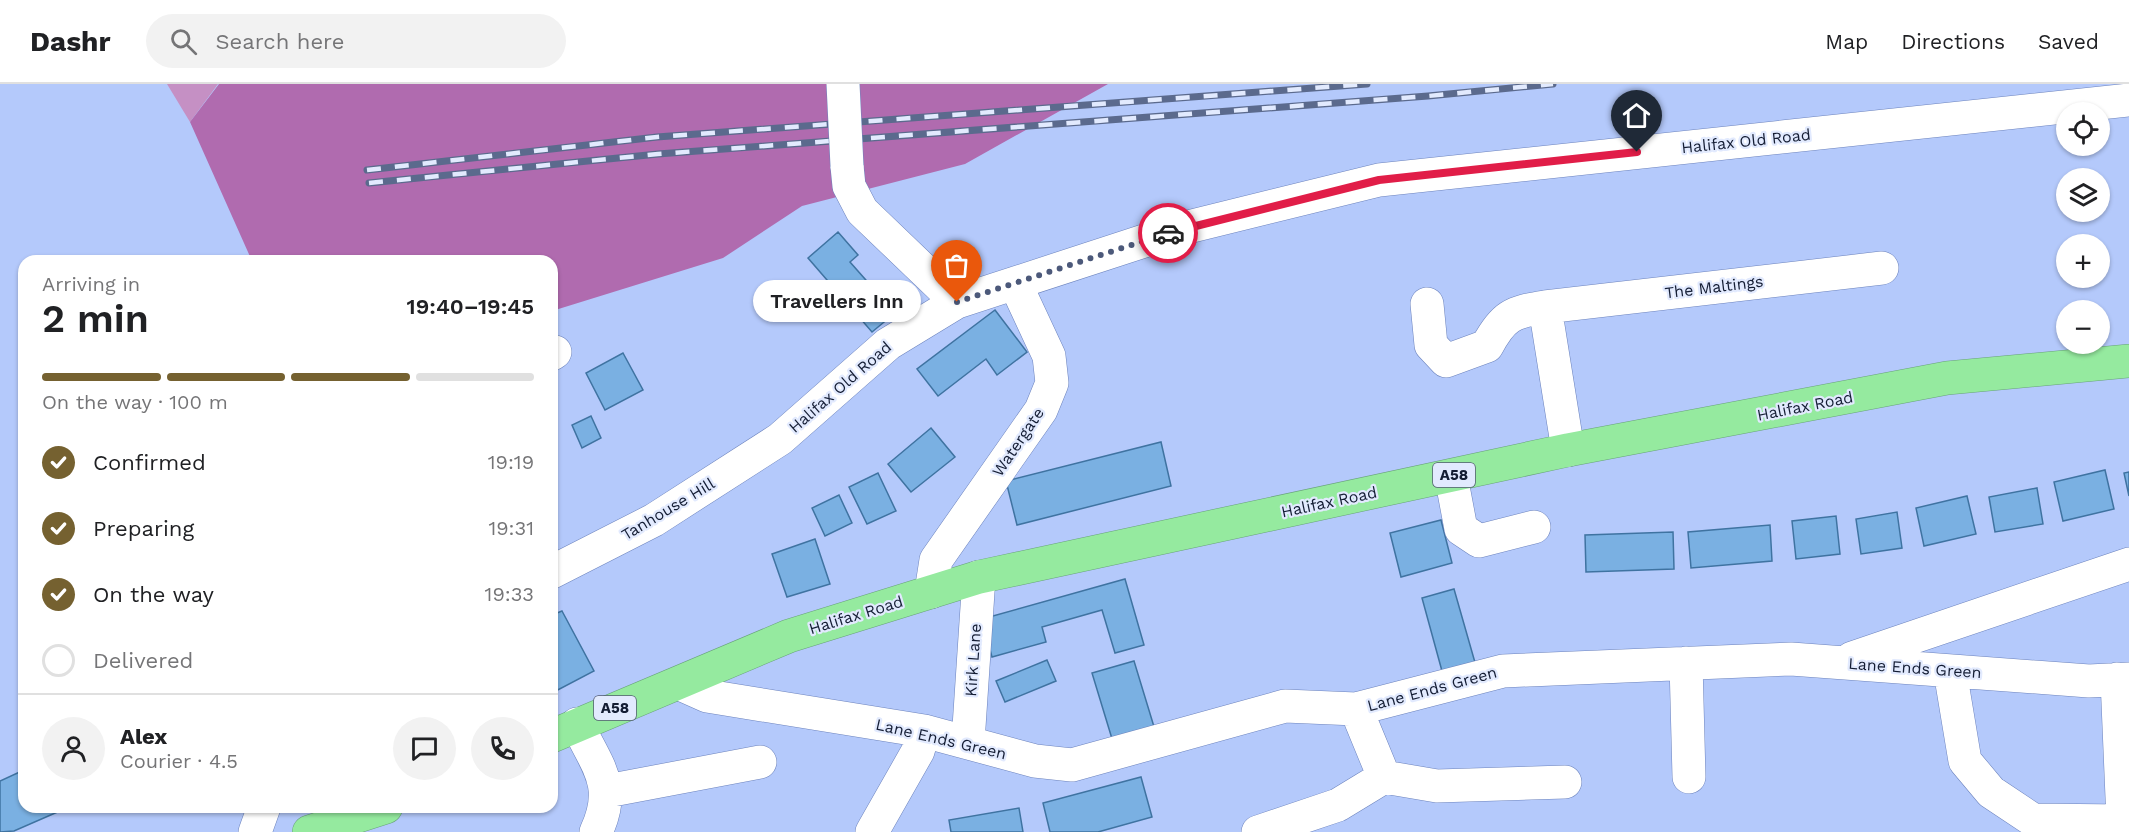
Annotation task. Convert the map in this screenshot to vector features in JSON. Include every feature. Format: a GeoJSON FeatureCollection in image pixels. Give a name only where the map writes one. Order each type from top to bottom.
{"type":"FeatureCollection","features":[{"type":"Feature","properties":{"kind":"highway","name":"Halifax Road"},"geometry":{"type":"LineString","coordinates":[[564,730],[680,684],[789,636],[979,577],[1568,450],[1947,378],[2129,361]]}},
{"type":"Feature","properties":{"kind":"highway"},"geometry":{"type":"LineString","coordinates":[[309,832],[368,813]]}},
{"type":"Feature","properties":{"kind":"street"},"geometry":{"type":"LineString","coordinates":[[843,84],[849,186],[862,211],[957,302]]}},
{"type":"Feature","properties":{"kind":"street","name":"Halifax Old Road"},"geometry":{"type":"LineString","coordinates":[[780,439],[888,344],[957,302],[1184,228],[1379,180],[2129,100]]}},
{"type":"Feature","properties":{"kind":"street","name":"The Maltings"},"geometry":{"type":"LineString","coordinates":[[1427,304],[1431,345],[1446,361],[1487,346],[1500,322],[1520,310],[1882,268]]}},
{"type":"Feature","properties":{"kind":"street","name":"Watergate"},"geometry":{"type":"LineString","coordinates":[[931,592],[936,561],[1041,410],[1052,383],[1049,356],[1015,283]]}},
{"type":"Feature","properties":{"kind":"street"},"geometry":{"type":"LineString","coordinates":[[1545,307],[1568,450]]}},
{"type":"Feature","properties":{"kind":"street","name":"Tanhouse Hill"},"geometry":{"type":"LineString","coordinates":[[558,569],[654,520],[780,439]]}},
{"type":"Feature","properties":{"kind":"street"},"geometry":{"type":"LineString","coordinates":[[1451,476],[1461,529],[1470,536],[1479,541],[1534,526]]}},
{"type":"Feature","properties":{"kind":"street"},"geometry":{"type":"LineString","coordinates":[[1840,662],[2129,564]]}},
{"type":"Feature","properties":{"kind":"street","name":"Kirk Lane"},"geometry":{"type":"LineString","coordinates":[[968,742],[979,577]]}},
{"type":"Feature","properties":{"kind":"street","name":"Lane Ends Green"},"geometry":{"type":"LineString","coordinates":[[680,684],[707,696],[924,731],[1035,761],[1072,765],[1285,706],[1356,709],[1503,670],[1791,659],[2089,681],[2123,679]]}},
{"type":"Feature","properties":{"kind":"street"},"geometry":{"type":"LineString","coordinates":[[1686,663],[1689,777]]}},
{"type":"Feature","properties":{"kind":"street"},"geometry":{"type":"LineString","coordinates":[[1950,671],[1965,761],[1991,792],[2033,820],[2123,821],[2123,679]]}},
{"type":"Feature","properties":{"kind":"street"},"geometry":{"type":"LineString","coordinates":[[1356,709],[1384,777]]}},
{"type":"Feature","properties":{"kind":"street"},"geometry":{"type":"LineString","coordinates":[[564,730],[607,791],[596,832]]}},
{"type":"Feature","properties":{"kind":"street"},"geometry":{"type":"LineString","coordinates":[[872,832],[918,751],[924,731]]}},
{"type":"Feature","properties":{"kind":"street"},"geometry":{"type":"LineString","coordinates":[[607,791],[760,762]]}},
{"type":"Feature","properties":{"kind":"street"},"geometry":{"type":"LineString","coordinates":[[1258,832],[1338,805],[1384,777],[1437,786],[1565,782]]}},
{"type":"Feature","properties":{"kind":"street"},"geometry":{"type":"LineString","coordinates":[[255,832],[262,813]]}},
{"type":"Feature","properties":{"kind":"shaded area"},"geometry":{"type":"Polygon","coordinates":[[[167,84],[218,84],[190,122],[167,84]]]}},
{"type":"Feature","properties":{"kind":"shaded area"},"geometry":{"type":"Polygon","coordinates":[[[219,84],[1108,84],[965,164],[802,206],[723,258],[558,309],[558,255],[249,255],[190,122],[219,84]]]}},
{"type":"Feature","properties":{"kind":"building"},"geometry":{"type":"Polygon","coordinates":[[[838,232],[858,255],[850,262],[895,313],[872,332],[808,258],[838,232]]]}},
{"type":"Feature","properties":{"kind":"building"},"geometry":{"type":"Polygon","coordinates":[[[995,310],[1027,352],[997,375],[986,359],[938,396],[917,369],[995,310]]]}},
{"type":"Feature","properties":{"kind":"building"},"geometry":{"type":"Polygon","coordinates":[[[623,353],[643,390],[605,410],[586,373],[623,353]]]}},
{"type":"Feature","properties":{"kind":"building"},"geometry":{"type":"Polygon","coordinates":[[[591,416],[601,438],[582,448],[572,425],[591,416]]]}},
{"type":"Feature","properties":{"kind":"building"},"geometry":{"type":"Polygon","coordinates":[[[931,428],[955,457],[911,492],[888,464],[931,428]]]}},
{"type":"Feature","properties":{"kind":"building"},"geometry":{"type":"Polygon","coordinates":[[[1161,442],[1171,486],[1017,525],[1006,481],[1161,442]]]}},
{"type":"Feature","properties":{"kind":"building"},"geometry":{"type":"Polygon","coordinates":[[[2105,470],[2114,509],[2063,521],[2054,482],[2105,470]]]}},
{"type":"Feature","properties":{"kind":"building"},"geometry":{"type":"Polygon","coordinates":[[[2129,472],[2129,496],[2124,473],[2129,472]]]}},
{"type":"Feature","properties":{"kind":"building"},"geometry":{"type":"Polygon","coordinates":[[[878,473],[896,511],[867,524],[849,487],[878,473]]]}},
{"type":"Feature","properties":{"kind":"building"},"geometry":{"type":"Polygon","coordinates":[[[2037,488],[2043,524],[1995,532],[1989,497],[2037,488]]]}},
{"type":"Feature","properties":{"kind":"building"},"geometry":{"type":"Polygon","coordinates":[[[839,495],[852,523],[825,536],[812,508],[839,495]]]}},
{"type":"Feature","properties":{"kind":"building"},"geometry":{"type":"Polygon","coordinates":[[[1967,496],[1976,534],[1924,546],[1916,508],[1967,496]]]}},
{"type":"Feature","properties":{"kind":"building"},"geometry":{"type":"Polygon","coordinates":[[[1897,512],[1902,548],[1861,554],[1856,519],[1897,512]]]}},
{"type":"Feature","properties":{"kind":"building"},"geometry":{"type":"Polygon","coordinates":[[[1836,516],[1840,554],[1796,559],[1792,521],[1836,516]]]}},
{"type":"Feature","properties":{"kind":"building"},"geometry":{"type":"Polygon","coordinates":[[[1441,520],[1452,563],[1401,577],[1390,533],[1441,520]]]}},
{"type":"Feature","properties":{"kind":"building"},"geometry":{"type":"Polygon","coordinates":[[[1770,525],[1772,561],[1691,568],[1688,532],[1770,525]]]}},
{"type":"Feature","properties":{"kind":"building"},"geometry":{"type":"Polygon","coordinates":[[[1673,532],[1674,569],[1586,572],[1585,535],[1673,532]]]}},
{"type":"Feature","properties":{"kind":"building"},"geometry":{"type":"Polygon","coordinates":[[[815,539],[830,584],[787,597],[772,554],[815,539]]]}},
{"type":"Feature","properties":{"kind":"building"},"geometry":{"type":"Polygon","coordinates":[[[1125,579],[1144,645],[1115,653],[1102,610],[1042,627],[1046,642],[992,657],[982,619],[1125,579]]]}},
{"type":"Feature","properties":{"kind":"building"},"geometry":{"type":"Polygon","coordinates":[[[1454,589],[1478,673],[1445,682],[1422,598],[1454,589]]]}},
{"type":"Feature","properties":{"kind":"building"},"geometry":{"type":"Polygon","coordinates":[[[562,611],[594,671],[558,690],[558,613],[562,611]]]}},
{"type":"Feature","properties":{"kind":"building"},"geometry":{"type":"Polygon","coordinates":[[[1047,660],[1056,681],[1005,702],[996,681],[1047,660]]]}},
{"type":"Feature","properties":{"kind":"building"},"geometry":{"type":"Polygon","coordinates":[[[1134,661],[1155,730],[1113,742],[1092,673],[1134,661]]]}},
{"type":"Feature","properties":{"kind":"building"},"geometry":{"type":"Polygon","coordinates":[[[18,773],[18,813],[55,813],[14,831],[0,832],[0,781],[18,773]]]}},
{"type":"Feature","properties":{"kind":"building"},"geometry":{"type":"Polygon","coordinates":[[[1141,777],[1152,817],[1098,832],[1050,832],[1043,803],[1141,777]]]}},
{"type":"Feature","properties":{"kind":"building"},"geometry":{"type":"Polygon","coordinates":[[[1019,808],[1023,832],[951,832],[949,820],[1019,808]]]}},
{"type":"Feature","properties":{"kind":"railway"},"geometry":{"type":"LineString","coordinates":[[367,170],[657,137],[1367,84]]}},
{"type":"Feature","properties":{"kind":"railway"},"geometry":{"type":"LineString","coordinates":[[369,183],[658,154],[1428,96],[1553,84]]}},
{"type":"Feature","properties":{"kind":"way so far"},"geometry":{"type":"LineString","coordinates":[[957,302],[1168,233]]}},
{"type":"Feature","properties":{"kind":"place","name":"Travellers Inn"},"geometry":{"type":"Point","coordinates":[957,302]}},
{"type":"Feature","properties":{"kind":"route"},"geometry":{"type":"LineString","coordinates":[[1168,233],[1379,180],[1637,152]]}}]}
